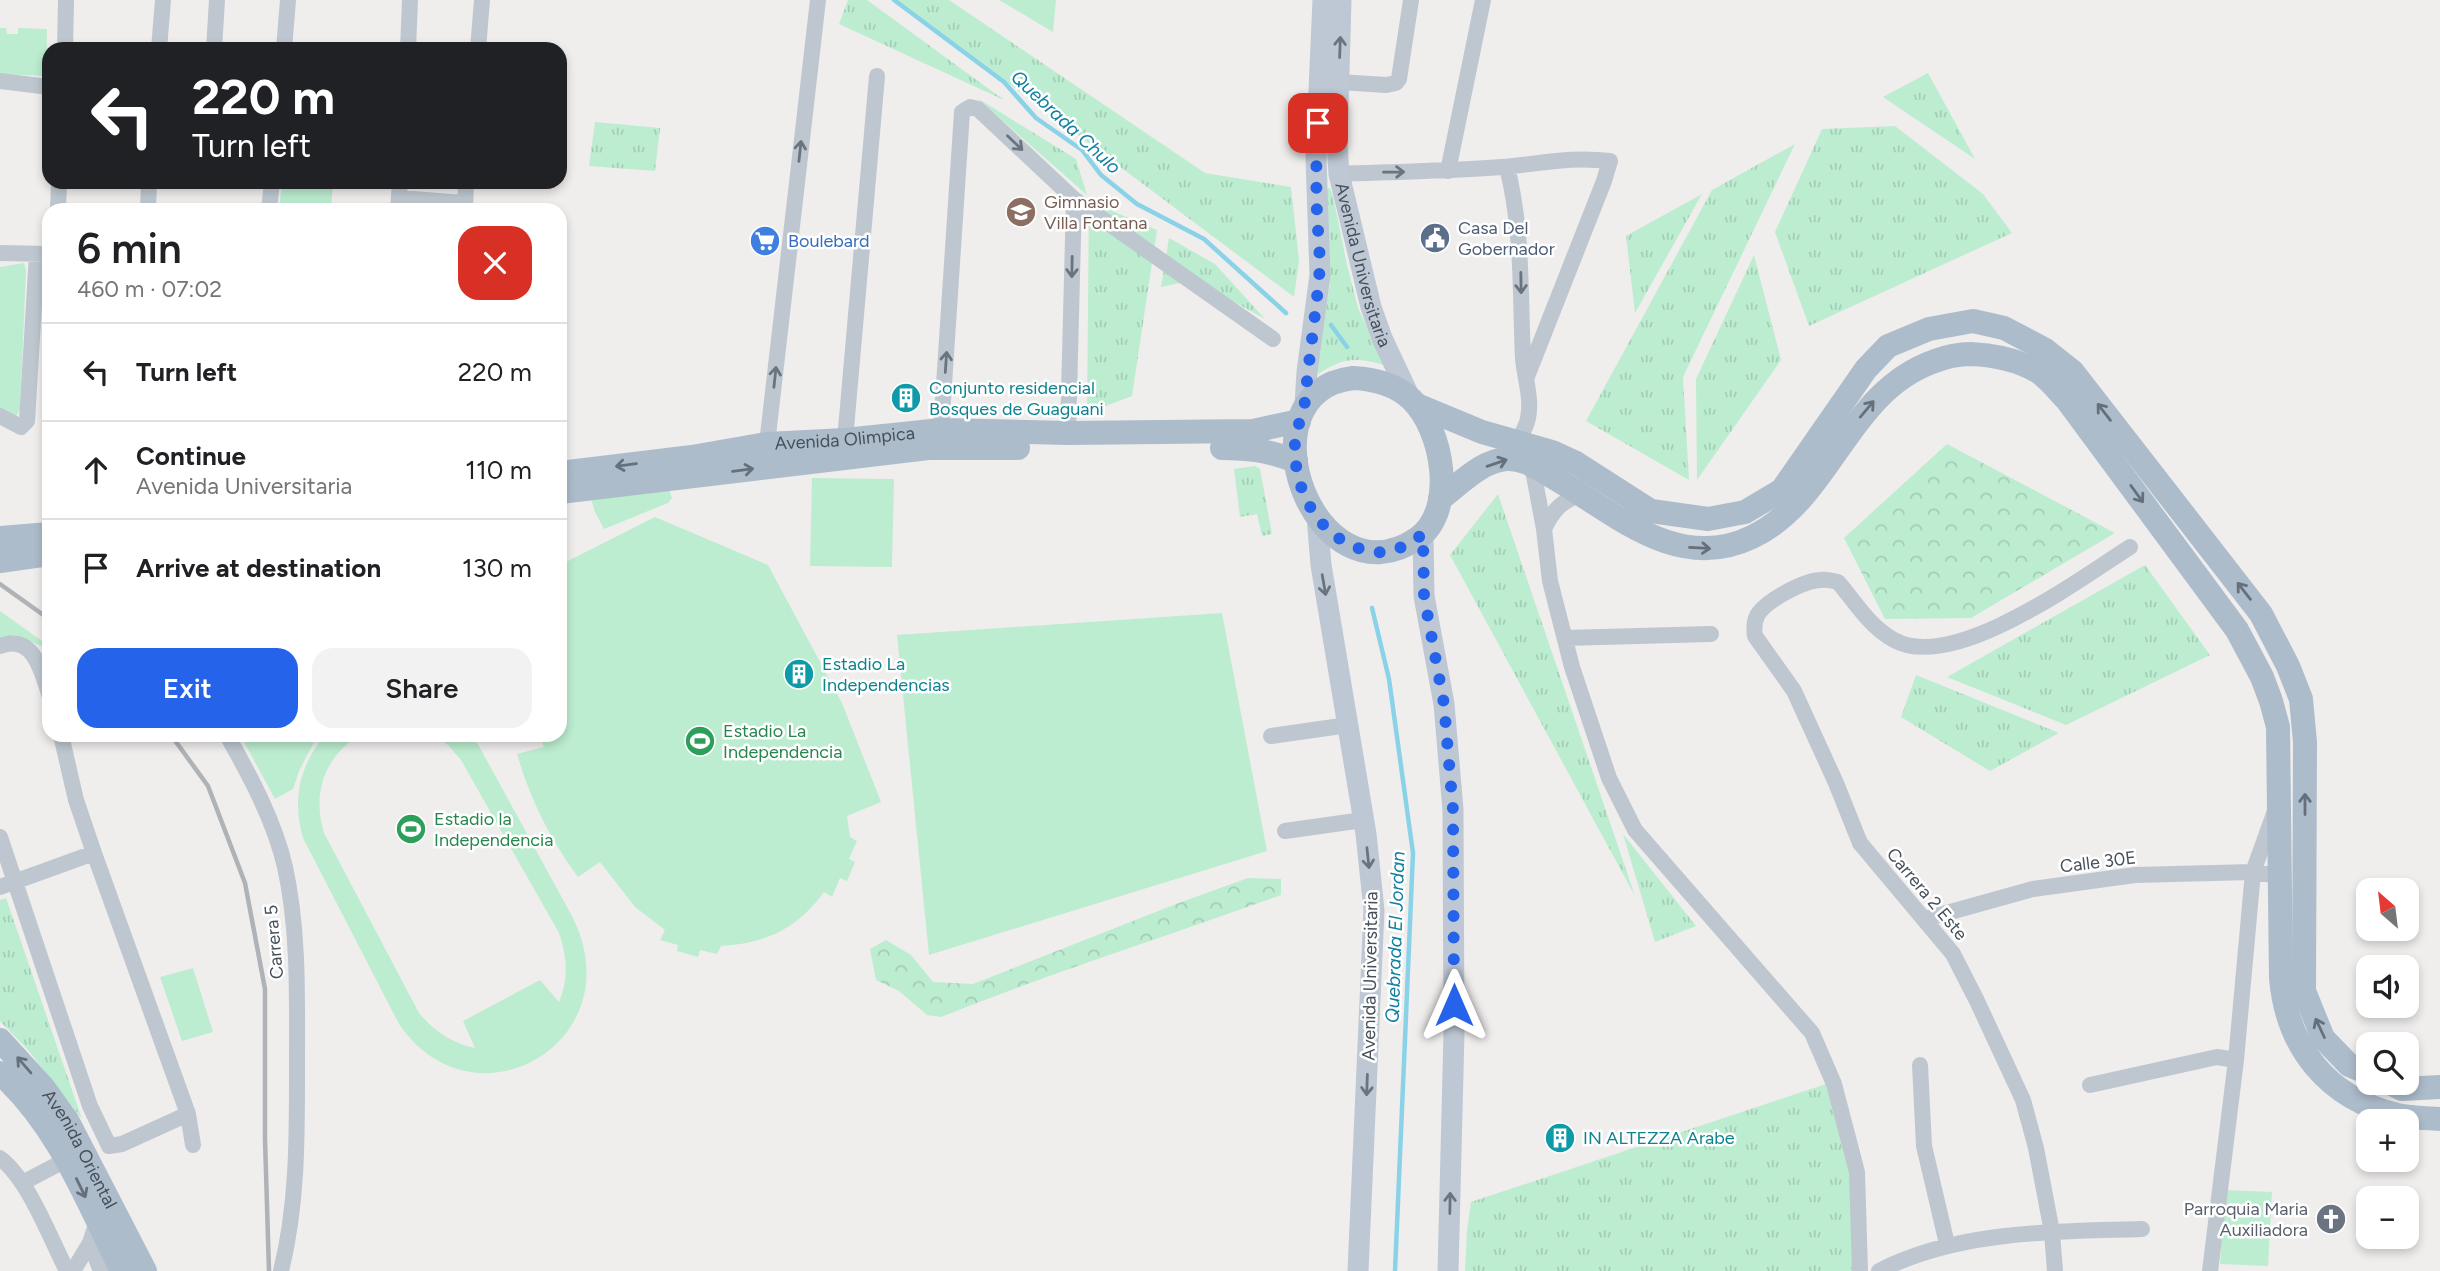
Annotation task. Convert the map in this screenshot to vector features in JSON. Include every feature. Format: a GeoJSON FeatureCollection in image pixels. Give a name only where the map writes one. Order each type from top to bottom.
{"type":"FeatureCollection","features":[{"type":"Feature","properties":{"kind":"main road","name":"Avenida Universitaria"},"geometry":{"type":"LineString","coordinates":[[1302,413],[1320,275],[1316,158],[1323,0]]}},
{"type":"Feature","properties":{"kind":"main road","name":"Avenida Universitaria"},"geometry":{"type":"LineString","coordinates":[[1342,0],[1339,174],[1371,307],[1382,338],[1413,401]]}},
{"type":"Feature","properties":{"kind":"main road"},"geometry":{"type":"LineString","coordinates":[[1413,401],[1433,435],[1440,459],[1438,513],[1423,534],[1403,548],[1381,553],[1359,550],[1337,538],[1317,517],[1304,496],[1296,461],[1295,441],[1302,413],[1328,384],[1339,379],[1379,380],[1413,401],[1482,432],[1552,452],[1576,463],[1651,511],[1708,519],[1745,512],[1782,491],[1866,369],[1888,346],[1929,329],[1973,321],[2004,328],[2044,349],[2073,372],[2261,614],[2288,666],[2301,699],[2305,742],[2304,991],[2323,1038],[2348,1065],[2356,1068]]}},
{"type":"Feature","properties":{"kind":"main road"},"geometry":{"type":"LineString","coordinates":[[1440,499],[1478,470],[1495,462],[1512,459],[1532,465],[1581,493],[1633,528],[1684,547],[1716,549],[1752,537],[1784,515],[1826,467],[1862,414],[1881,393],[1918,367],[1955,354],[1998,355],[2038,372],[2067,400],[2237,630],[2262,677],[2278,727],[2281,978],[2283,1004],[2293,1030],[2313,1066],[2340,1091],[2372,1107],[2399,1115],[2440,1119]]}},
{"type":"Feature","properties":{"kind":"main road","name":"Avenida Olimpica"},"geometry":{"type":"LineString","coordinates":[[567,472],[692,457],[767,444],[845,440],[941,430],[1068,433],[1253,431],[1302,413]]}},
{"type":"Feature","properties":{"kind":"main road","name":"Avenida Olimpica"},"geometry":{"type":"LineString","coordinates":[[567,491],[928,448],[1253,448],[1296,461]]}},
{"type":"Feature","properties":{"kind":"main road","name":"Avenida Universitaria"},"geometry":{"type":"LineString","coordinates":[[1317,517],[1321,565],[1363,820],[1374,911],[1358,1271]]}},
{"type":"Feature","properties":{"kind":"main road"},"geometry":{"type":"LineString","coordinates":[[1423,534],[1424,596],[1444,704],[1453,810],[1454,1033],[1448,1271]]}},
{"type":"Feature","properties":{"kind":"main road"},"geometry":{"type":"LineString","coordinates":[[1,543],[42,535]]}},
{"type":"Feature","properties":{"kind":"main road"},"geometry":{"type":"LineString","coordinates":[[1,543],[42,557]]}},
{"type":"Feature","properties":{"kind":"main road","name":"Avenida Oriental"},"geometry":{"type":"LineString","coordinates":[[0,1040],[43,1087],[67,1120],[145,1271]]}},
{"type":"Feature","properties":{"kind":"main road","name":"Avenida Oriental"},"geometry":{"type":"LineString","coordinates":[[0,1073],[52,1133],[68,1159],[94,1232],[122,1271]]}},
{"type":"Feature","properties":{"kind":"main road"},"geometry":{"type":"LineString","coordinates":[[2419,1088],[2440,1087]]}},
{"type":"Feature","properties":{"kind":"street"},"geometry":{"type":"LineString","coordinates":[[65,42],[66,0]]}},
{"type":"Feature","properties":{"kind":"street"},"geometry":{"type":"LineString","coordinates":[[160,42],[163,0]]}},
{"type":"Feature","properties":{"kind":"street"},"geometry":{"type":"LineString","coordinates":[[214,42],[217,0]]}},
{"type":"Feature","properties":{"kind":"street"},"geometry":{"type":"LineString","coordinates":[[285,42],[288,0]]}},
{"type":"Feature","properties":{"kind":"street"},"geometry":{"type":"LineString","coordinates":[[408,42],[410,0]]}},
{"type":"Feature","properties":{"kind":"street"},"geometry":{"type":"LineString","coordinates":[[479,42],[482,0]]}},
{"type":"Feature","properties":{"kind":"street"},"geometry":{"type":"LineString","coordinates":[[767,444],[818,0]]}},
{"type":"Feature","properties":{"kind":"street"},"geometry":{"type":"LineString","coordinates":[[1339,82],[1392,86],[1396,83],[1399,79],[1411,0]]}},
{"type":"Feature","properties":{"kind":"street"},"geometry":{"type":"LineString","coordinates":[[1448,171],[1483,0]]}},
{"type":"Feature","properties":{"kind":"street"},"geometry":{"type":"LineString","coordinates":[[845,440],[877,76]]}},
{"type":"Feature","properties":{"kind":"street"},"geometry":{"type":"LineString","coordinates":[[0,81],[42,86]]}},
{"type":"Feature","properties":{"kind":"street"},"geometry":{"type":"LineString","coordinates":[[941,430],[962,112],[970,107],[978,109],[1074,199],[1272,339]]}},
{"type":"Feature","properties":{"kind":"street"},"geometry":{"type":"LineString","coordinates":[[1339,174],[1448,171],[1507,167],[1552,160],[1610,161],[1526,379]]}},
{"type":"Feature","properties":{"kind":"street"},"geometry":{"type":"LineString","coordinates":[[1507,167],[1513,191],[1520,255],[1522,327],[1530,404],[1528,421],[1517,443]]}},
{"type":"Feature","properties":{"kind":"street"},"geometry":{"type":"LineString","coordinates":[[399,197],[442,203]]}},
{"type":"Feature","properties":{"kind":"street"},"geometry":{"type":"LineString","coordinates":[[1068,433],[1074,199]]}},
{"type":"Feature","properties":{"kind":"street"},"geometry":{"type":"LineString","coordinates":[[0,253],[42,254]]}},
{"type":"Feature","properties":{"kind":"street"},"geometry":{"type":"LineString","coordinates":[[0,416],[20,427],[27,421],[42,264]]}},
{"type":"Feature","properties":{"kind":"street"},"geometry":{"type":"LineString","coordinates":[[1532,465],[1550,581],[1572,667],[1609,778],[1635,830],[1812,1033],[1834,1084],[1857,1172],[1860,1271]]}},
{"type":"Feature","properties":{"kind":"street"},"geometry":{"type":"LineString","coordinates":[[1544,529],[1558,506],[1581,493]]}},
{"type":"Feature","properties":{"kind":"street","name":"Carrera 2 Este"},"geometry":{"type":"LineString","coordinates":[[2055,1271],[2052,1232],[2036,1148],[2023,1100],[1953,954],[1860,843],[1794,691],[1755,636],[1754,628],[1758,614],[1773,601],[1804,583],[1822,579],[1838,582],[1872,626],[1896,641],[1916,648],[1952,645],[1981,634],[2039,604],[2130,547]]}},
{"type":"Feature","properties":{"kind":"street"},"geometry":{"type":"LineString","coordinates":[[1565,638],[1711,634]]}},
{"type":"Feature","properties":{"kind":"street"},"geometry":{"type":"LineString","coordinates":[[0,646],[12,642],[23,644],[32,653],[42,673]]}},
{"type":"Feature","properties":{"kind":"street"},"geometry":{"type":"LineString","coordinates":[[1271,736],[1348,725]]}},
{"type":"Feature","properties":{"kind":"street"},"geometry":{"type":"LineString","coordinates":[[63,742],[76,800],[188,1114],[193,1145]]}},
{"type":"Feature","properties":{"kind":"street","name":"Carrera 5"},"geometry":{"type":"LineString","coordinates":[[231,742],[264,806],[284,864],[293,917],[297,974],[297,1160],[281,1271]]}},
{"type":"Feature","properties":{"kind":"street"},"geometry":{"type":"LineString","coordinates":[[2210,1271],[2235,1060],[2253,872],[2279,801]]}},
{"type":"Feature","properties":{"kind":"street"},"geometry":{"type":"LineString","coordinates":[[1285,831],[1363,820]]}},
{"type":"Feature","properties":{"kind":"street"},"geometry":{"type":"LineString","coordinates":[[0,837],[7,885],[90,1106],[109,1146],[122,1144],[188,1114]]}},
{"type":"Feature","properties":{"kind":"street"},"geometry":{"type":"LineString","coordinates":[[7,885],[94,853]]}},
{"type":"Feature","properties":{"kind":"street","name":"Calle 30E"},"geometry":{"type":"LineString","coordinates":[[1925,919],[2033,889],[2135,875],[2253,872],[2280,876]]}},
{"type":"Feature","properties":{"kind":"street"},"geometry":{"type":"LineString","coordinates":[[2090,1086],[2217,1057],[2235,1060]]}},
{"type":"Feature","properties":{"kind":"street"},"geometry":{"type":"LineString","coordinates":[[1920,1065],[1924,1146],[1947,1244]]}},
{"type":"Feature","properties":{"kind":"street"},"geometry":{"type":"LineString","coordinates":[[0,1158],[9,1165],[22,1183],[67,1271]]}},
{"type":"Feature","properties":{"kind":"street"},"geometry":{"type":"LineString","coordinates":[[22,1183],[68,1159]]}},
{"type":"Feature","properties":{"kind":"street"},"geometry":{"type":"LineString","coordinates":[[1879,1271],[1905,1258],[1947,1244],[2052,1232],[2142,1229]]}},
{"type":"Feature","properties":{"kind":"street"},"geometry":{"type":"LineString","coordinates":[[73,1271],[94,1232]]}},
{"type":"Feature","properties":{"kind":"street"},"geometry":{"type":"LineString","coordinates":[[94,1232],[102,1271]]}},
{"type":"Feature","properties":{"kind":"green space"},"geometry":{"type":"Polygon","coordinates":[[[848,0],[867,0],[1004,100],[839,24],[848,0]]]}},
{"type":"Feature","properties":{"kind":"green space"},"geometry":{"type":"Polygon","coordinates":[[[897,0],[949,0],[1205,173],[1291,187],[1299,260],[1294,297],[897,0]]]}},
{"type":"Feature","properties":{"kind":"green space"},"geometry":{"type":"Polygon","coordinates":[[[999,0],[1056,0],[1053,32],[999,0]]]}},
{"type":"Feature","properties":{"kind":"green space"},"geometry":{"type":"Polygon","coordinates":[[[0,28],[6,28],[7,34],[18,34],[18,28],[47,29],[47,42],[42,42],[42,76],[0,74],[0,28]]]}},
{"type":"Feature","properties":{"kind":"green space"},"geometry":{"type":"Polygon","coordinates":[[[1928,73],[1975,159],[1883,97],[1928,73]]]}},
{"type":"Feature","properties":{"kind":"green space"},"geometry":{"type":"Polygon","coordinates":[[[977,98],[1076,159],[1087,195],[977,98]]]}},
{"type":"Feature","properties":{"kind":"green space"},"geometry":{"type":"Polygon","coordinates":[[[595,122],[660,128],[655,171],[589,166],[595,122]]]}},
{"type":"Feature","properties":{"kind":"green space"},"geometry":{"type":"Polygon","coordinates":[[[1895,126],[1983,194],[2012,233],[1809,326],[1775,232],[1822,129],[1895,126]]]}},
{"type":"Feature","properties":{"kind":"green space"},"geometry":{"type":"Polygon","coordinates":[[[1795,144],[1683,377],[1689,480],[1586,421],[1712,190],[1795,144]]]}},
{"type":"Feature","properties":{"kind":"green space"},"geometry":{"type":"Polygon","coordinates":[[[1330,188],[1358,308],[1384,365],[1347,361],[1331,366],[1313,377],[1330,284],[1320,198],[1324,189],[1330,188]]]}},
{"type":"Feature","properties":{"kind":"green space"},"geometry":{"type":"Polygon","coordinates":[[[281,189],[332,189],[332,203],[280,203],[281,189]]]}},
{"type":"Feature","properties":{"kind":"green space"},"geometry":{"type":"Polygon","coordinates":[[[1702,194],[1635,313],[1626,236],[1702,194]]]}},
{"type":"Feature","properties":{"kind":"green space"},"geometry":{"type":"Polygon","coordinates":[[[1089,201],[1157,230],[1132,396],[1087,413],[1089,201]]]}},
{"type":"Feature","properties":{"kind":"green space"},"geometry":{"type":"Polygon","coordinates":[[[1169,238],[1215,264],[1265,319],[1195,280],[1161,287],[1169,238]]]}},
{"type":"Feature","properties":{"kind":"green space"},"geometry":{"type":"Polygon","coordinates":[[[1754,255],[1781,360],[1697,480],[1696,379],[1754,255]]]}},
{"type":"Feature","properties":{"kind":"green space"},"geometry":{"type":"Polygon","coordinates":[[[24,263],[26,271],[20,410],[16,416],[0,409],[0,267],[24,263]]]}},
{"type":"Feature","properties":{"kind":"green space"},"geometry":{"type":"Polygon","coordinates":[[[1947,444],[2115,533],[1971,618],[1885,619],[1844,538],[1947,444]]]}},
{"type":"Feature","properties":{"kind":"green space"},"geometry":{"type":"Polygon","coordinates":[[[1255,466],[1260,469],[1272,534],[1262,536],[1257,514],[1240,517],[1234,469],[1255,466]]]}},
{"type":"Feature","properties":{"kind":"green space"},"geometry":{"type":"Polygon","coordinates":[[[812,478],[894,479],[892,567],[810,566],[812,478]]]}},
{"type":"Feature","properties":{"kind":"green space"},"geometry":{"type":"Polygon","coordinates":[[[669,489],[672,498],[668,503],[604,529],[590,496],[669,489]]]}},
{"type":"Feature","properties":{"kind":"green space"},"geometry":{"type":"Polygon","coordinates":[[[1498,494],[1635,896],[1450,555],[1498,494]]]}},
{"type":"Feature","properties":{"kind":"green space","name":"Estadio La Independencia"},"geometry":{"type":"Polygon","coordinates":[[[655,517],[768,565],[842,703],[881,802],[847,816],[850,837],[857,841],[849,859],[855,862],[847,881],[840,878],[832,897],[824,892],[803,916],[779,932],[752,942],[721,946],[717,954],[700,950],[698,957],[677,951],[678,945],[660,940],[665,930],[635,907],[600,862],[578,877],[542,818],[517,754],[544,747],[542,742],[567,742],[567,561],[655,517]]]}},
{"type":"Feature","properties":{"kind":"green space"},"geometry":{"type":"Polygon","coordinates":[[[2145,565],[2210,655],[2066,725],[1947,677],[2145,565]]]}},
{"type":"Feature","properties":{"kind":"green space"},"geometry":{"type":"Polygon","coordinates":[[[0,611],[42,641],[42,646],[31,642],[0,641],[0,611]]]}},
{"type":"Feature","properties":{"kind":"green space"},"geometry":{"type":"Polygon","coordinates":[[[1222,613],[1267,851],[929,955],[897,635],[1222,613]]]}},
{"type":"Feature","properties":{"kind":"green space"},"geometry":{"type":"Polygon","coordinates":[[[1916,675],[2059,733],[1990,771],[1901,717],[1916,675]]]}},
{"type":"Feature","properties":{"kind":"green space"},"geometry":{"type":"Polygon","coordinates":[[[244,742],[314,742],[293,789],[275,799],[244,742]]]}},
{"type":"Feature","properties":{"kind":"green space"},"geometry":{"type":"Polygon","coordinates":[[[320,742],[350,742],[337,754],[324,778],[319,804],[324,833],[419,1013],[444,1035],[475,1048],[463,1021],[540,980],[559,1002],[566,968],[559,933],[461,760],[444,742],[476,742],[479,746],[573,918],[586,963],[582,1002],[565,1035],[537,1059],[503,1071],[466,1071],[431,1056],[399,1024],[303,838],[298,797],[304,771],[320,742]]]}},
{"type":"Feature","properties":{"kind":"green space"},"geometry":{"type":"Polygon","coordinates":[[[1623,834],[1696,926],[1655,942],[1623,834]]]}},
{"type":"Feature","properties":{"kind":"green space"},"geometry":{"type":"Polygon","coordinates":[[[1248,878],[1281,879],[1281,895],[1068,969],[941,1017],[927,1015],[899,991],[876,980],[870,949],[886,940],[911,955],[933,982],[973,984],[1248,878]]]}},
{"type":"Feature","properties":{"kind":"green space"},"geometry":{"type":"Polygon","coordinates":[[[6,898],[82,1119],[28,1050],[0,1021],[0,900],[6,898]]]}},
{"type":"Feature","properties":{"kind":"green space"},"geometry":{"type":"Polygon","coordinates":[[[193,968],[213,1032],[182,1041],[160,977],[193,968]]]}},
{"type":"Feature","properties":{"kind":"green space"},"geometry":{"type":"Polygon","coordinates":[[[1829,1083],[1850,1163],[1855,1271],[1465,1271],[1471,1202],[1829,1083]]]}},
{"type":"Feature","properties":{"kind":"green space"},"geometry":{"type":"Polygon","coordinates":[[[2224,1190],[2272,1192],[2268,1266],[2220,1264],[2224,1190]]]}},
{"type":"Feature","properties":{"kind":"waterway","name":"Quebrada Chulo"},"geometry":{"type":"LineString","coordinates":[[894,0],[1004,82],[1036,118],[1082,150],[1101,175],[1137,204],[1204,239],[1286,313]]}},
{"type":"Feature","properties":{"kind":"waterway","name":"Quebrada El Jordan"},"geometry":{"type":"LineString","coordinates":[[1331,325],[1347,347]]}},
{"type":"Feature","properties":{"kind":"waterway","name":"Quebrada El Jordan"},"geometry":{"type":"LineString","coordinates":[[1372,608],[1389,679],[1413,853],[1395,1271]]}},
{"type":"Feature","properties":{"kind":"railway"},"geometry":{"type":"LineString","coordinates":[[0,584],[42,614]]}},
{"type":"Feature","properties":{"kind":"railway"},"geometry":{"type":"LineString","coordinates":[[176,742],[208,786],[245,883],[265,989],[265,1139],[269,1271]]}},
{"type":"Feature","properties":{"kind":"place","name":"Gimnasio Villa Fontana"},"geometry":{"type":"Point","coordinates":[1021,212]}},
{"type":"Feature","properties":{"kind":"place","name":"Casa Del Gobernador"},"geometry":{"type":"Point","coordinates":[1435,238]}},
{"type":"Feature","properties":{"kind":"place","name":"Boulebard"},"geometry":{"type":"Point","coordinates":[765,241]}},
{"type":"Feature","properties":{"kind":"place","name":"Conjunto residencial Bosques de Guaguani"},"geometry":{"type":"Point","coordinates":[906,398]}},
{"type":"Feature","properties":{"kind":"place","name":"Estadio La Independencias"},"geometry":{"type":"Point","coordinates":[799,674]}},
{"type":"Feature","properties":{"kind":"place","name":"Estadio La Independencia"},"geometry":{"type":"Point","coordinates":[700,741]}},
{"type":"Feature","properties":{"kind":"place","name":"Estadio la Independencia"},"geometry":{"type":"Point","coordinates":[411,829]}},
{"type":"Feature","properties":{"kind":"place","name":"IN ALTEZZA Arabe"},"geometry":{"type":"Point","coordinates":[1560,1138]}},
{"type":"Feature","properties":{"kind":"place","name":"Parroquia Maria Auxiliadora"},"geometry":{"type":"Point","coordinates":[2331,1219]}},
{"type":"Feature","properties":{"kind":"route"},"geometry":{"type":"LineString","coordinates":[[1318,123],[1316,176],[1320,275],[1305,405],[1295,441],[1296,461],[1299,480],[1311,510],[1337,538],[1359,550],[1381,553],[1403,548],[1423,534],[1424,596],[1444,704],[1453,810],[1454,1005]]}}]}
